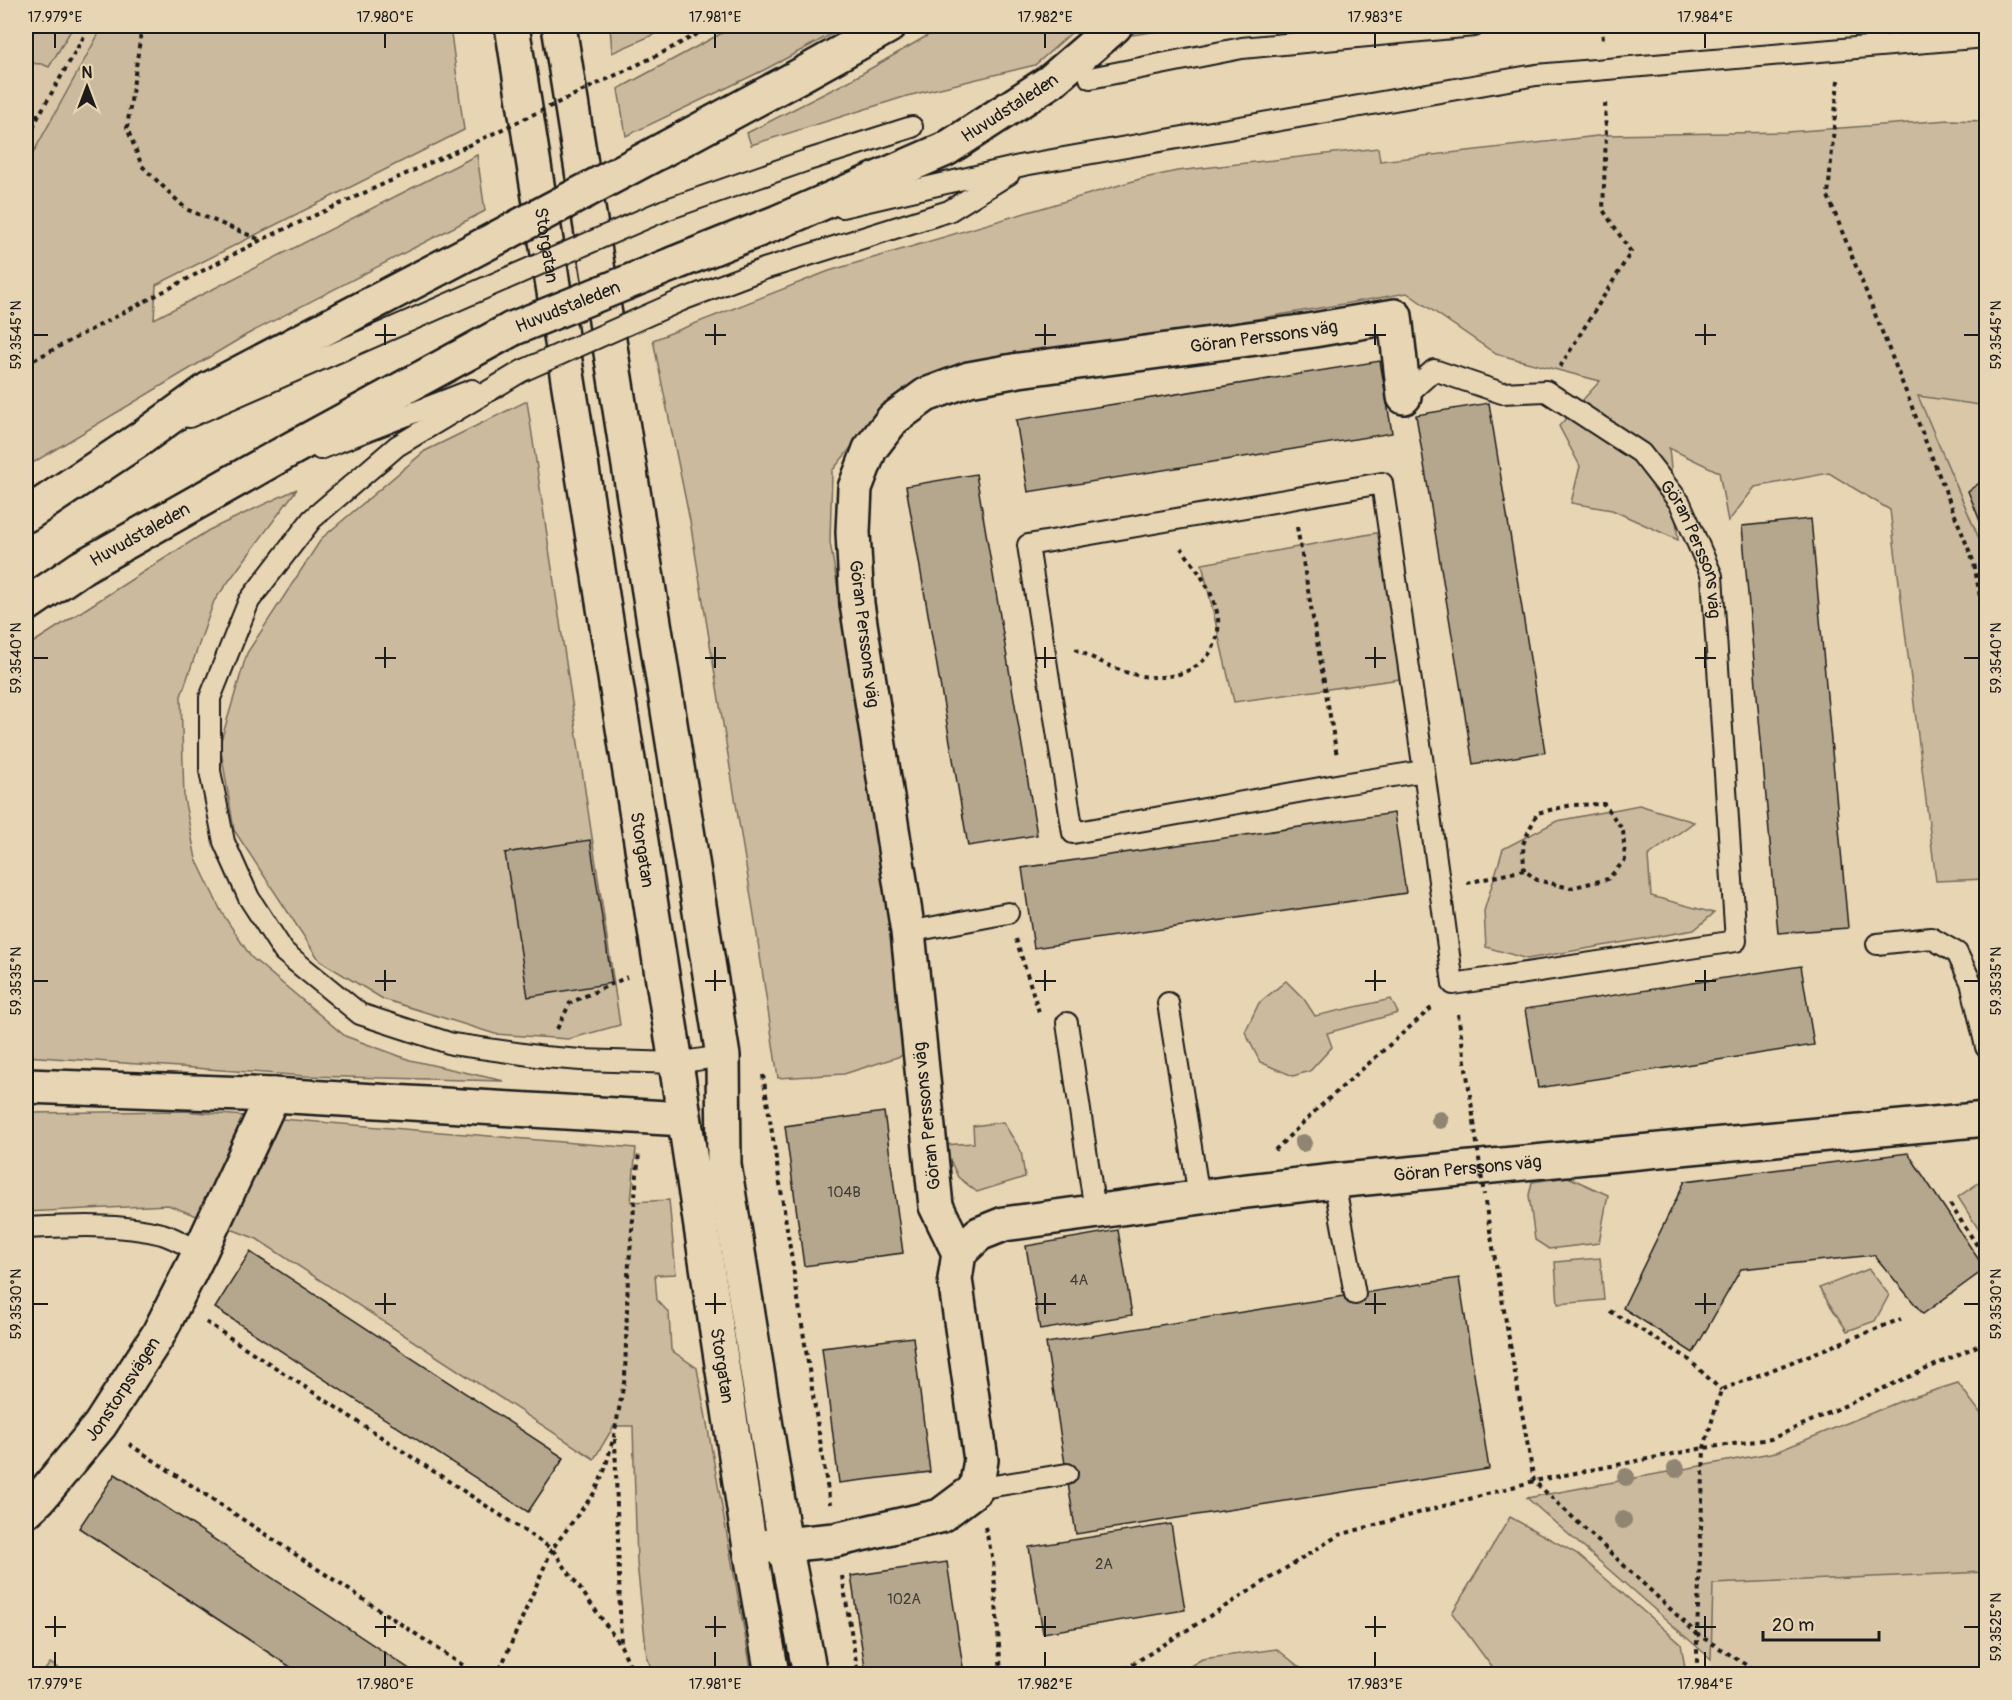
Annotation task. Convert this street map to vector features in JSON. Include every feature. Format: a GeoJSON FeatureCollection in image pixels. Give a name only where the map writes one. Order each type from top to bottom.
{"type":"FeatureCollection","features":[{"type":"Feature","properties":{"kind":"street","name":"Storgatan"},"geometry":{"type":"LineString","coordinates":[[512,26],[676,1063],[750,1548],[772,1674]]}},
{"type":"Feature","properties":{"kind":"street","name":"Storgatan"},"geometry":{"type":"LineString","coordinates":[[559,26],[723,1056],[724,1166],[785,1545],[810,1674]]}},
{"type":"Feature","properties":{"kind":"street"},"geometry":{"type":"LineString","coordinates":[[26,514],[143,437],[209,389],[657,153],[890,26]]}},
{"type":"Feature","properties":{"kind":"street","name":"Huvudstaleden"},"geometry":{"type":"LineString","coordinates":[[26,605],[82,567],[293,448],[512,329],[778,222],[946,149],[1051,81],[1115,26]]}},
{"type":"Feature","properties":{"kind":"street","name":"Göran Perssons väg"},"geometry":{"type":"LineString","coordinates":[[1404,397],[1395,316],[1308,331],[1019,370],[969,379],[926,395],[893,418],[870,449],[855,488],[853,532],[857,604],[908,932],[936,1206],[959,1253],[979,1234],[1004,1224],[1199,1197],[1334,1181],[1986,1119]]}},
{"type":"Feature","properties":{"kind":"street"},"geometry":{"type":"LineString","coordinates":[[26,1086],[273,1095],[684,1119]]}},
{"type":"Feature","properties":{"kind":"street","name":"Jonstorpsvägen"},"geometry":{"type":"LineString","coordinates":[[26,1511],[39,1499],[100,1425],[158,1335],[200,1252],[273,1095]]}},
{"type":"Feature","properties":{"kind":"street"},"geometry":{"type":"LineString","coordinates":[[750,1548],[836,1540],[940,1516],[976,1489],[981,1460],[955,1279],[959,1253]]}},
{"type":"Feature","properties":{"kind":"lane"},"geometry":{"type":"LineString","coordinates":[[1090,78],[1242,48],[1474,26]]}},
{"type":"Feature","properties":{"kind":"lane"},"geometry":{"type":"LineString","coordinates":[[778,222],[1024,165],[1536,75],[1986,37]]}},
{"type":"Feature","properties":{"kind":"lane"},"geometry":{"type":"LineString","coordinates":[[143,437],[664,210],[912,127]]}},
{"type":"Feature","properties":{"kind":"lane"},"geometry":{"type":"LineString","coordinates":[[186,509],[324,447],[522,371],[682,300],[764,269],[949,211],[1024,165]]}},
{"type":"Feature","properties":{"kind":"lane","name":"Göran Perssons väg"},"geometry":{"type":"LineString","coordinates":[[1404,397],[1434,370],[1502,393],[1546,391],[1641,453],[1680,503],[1712,576],[1736,941],[1453,984]]}},
{"type":"Feature","properties":{"kind":"lane"},"geometry":{"type":"LineString","coordinates":[[522,371],[397,446],[312,519],[249,601],[210,698],[210,771],[224,842],[249,898],[284,952],[360,1014],[452,1044],[544,1057],[676,1063],[723,1056]]}},
{"type":"Feature","properties":{"kind":"lane"},"geometry":{"type":"LineString","coordinates":[[1424,771],[1073,833],[1028,545],[1382,483],[1424,771],[1453,984]]}},
{"type":"Feature","properties":{"kind":"lane"},"geometry":{"type":"LineString","coordinates":[[908,932],[1008,913]]}},
{"type":"Feature","properties":{"kind":"lane"},"geometry":{"type":"LineString","coordinates":[[1877,945],[1931,938],[1957,953],[1971,982],[1986,1047]]}},
{"type":"Feature","properties":{"kind":"lane"},"geometry":{"type":"LineString","coordinates":[[1168,1003],[1199,1197]]}},
{"type":"Feature","properties":{"kind":"lane"},"geometry":{"type":"LineString","coordinates":[[1067,1023],[1095,1211]]}},
{"type":"Feature","properties":{"kind":"lane"},"geometry":{"type":"LineString","coordinates":[[1334,1181],[1355,1294]]}},
{"type":"Feature","properties":{"kind":"lane"},"geometry":{"type":"LineString","coordinates":[[26,1228],[68,1226],[130,1229],[163,1235],[200,1252]]}},
{"type":"Feature","properties":{"kind":"lane"},"geometry":{"type":"LineString","coordinates":[[976,1489],[1067,1474]]}},
{"type":"Feature","properties":{"kind":"path"},"geometry":{"type":"LineString","coordinates":[[26,144],[39,116],[90,26]]}},
{"type":"Feature","properties":{"kind":"path"},"geometry":{"type":"LineString","coordinates":[[123,26],[140,33]]}},
{"type":"Feature","properties":{"kind":"path"},"geometry":{"type":"LineString","coordinates":[[142,26],[127,128],[142,166],[186,208],[261,240]]}},
{"type":"Feature","properties":{"kind":"path"},"geometry":{"type":"LineString","coordinates":[[26,364],[261,240],[467,146],[662,53],[712,26]]}},
{"type":"Feature","properties":{"kind":"path"},"geometry":{"type":"LineString","coordinates":[[1841,50],[1828,196],[1974,563],[1986,631]]}},
{"type":"Feature","properties":{"kind":"path"},"geometry":{"type":"LineString","coordinates":[[1546,391],[1631,252],[1603,210],[1605,114]]}},
{"type":"Feature","properties":{"kind":"path"},"geometry":{"type":"LineString","coordinates":[[26,115],[39,116]]}},
{"type":"Feature","properties":{"kind":"path"},"geometry":{"type":"LineString","coordinates":[[1292,499],[1342,784]]}},
{"type":"Feature","properties":{"kind":"path"},"geometry":{"type":"LineString","coordinates":[[1045,649],[1063,647],[1073,649],[1120,670],[1155,678],[1185,674],[1203,663],[1212,650],[1218,630],[1215,604],[1202,577],[1162,522]]}},
{"type":"Feature","properties":{"kind":"path"},"geometry":{"type":"LineString","coordinates":[[1604,804],[1623,830],[1625,860],[1608,879],[1570,888],[1537,880],[1524,870],[1523,844],[1537,813],[1572,805],[1604,804]]}},
{"type":"Feature","properties":{"kind":"path"},"geometry":{"type":"LineString","coordinates":[[1440,889],[1524,870]]}},
{"type":"Feature","properties":{"kind":"path"},"geometry":{"type":"LineString","coordinates":[[1008,913],[1040,1016],[1067,1023]]}},
{"type":"Feature","properties":{"kind":"path"},"geometry":{"type":"LineString","coordinates":[[544,1057],[570,1003],[633,974]]}},
{"type":"Feature","properties":{"kind":"path"},"geometry":{"type":"LineString","coordinates":[[1453,984],[1484,1195],[1534,1481],[1697,1634],[1761,1674]]}},
{"type":"Feature","properties":{"kind":"path"},"geometry":{"type":"LineString","coordinates":[[1269,1156],[1314,1112],[1430,1009],[1456,1004]]}},
{"type":"Feature","properties":{"kind":"path"},"geometry":{"type":"LineString","coordinates":[[498,1674],[552,1549],[595,1492],[614,1436],[625,1377],[633,1204],[644,1116]]}},
{"type":"Feature","properties":{"kind":"path"},"geometry":{"type":"LineString","coordinates":[[1950,1204],[1986,1258]]}},
{"type":"Feature","properties":{"kind":"path"},"geometry":{"type":"LineString","coordinates":[[175,1302],[552,1549],[621,1646],[634,1674]]}},
{"type":"Feature","properties":{"kind":"path"},"geometry":{"type":"LineString","coordinates":[[1610,1311],[1686,1357],[1721,1390]]}},
{"type":"Feature","properties":{"kind":"path"},"geometry":{"type":"LineString","coordinates":[[1721,1390],[1901,1319]]}},
{"type":"Feature","properties":{"kind":"path"},"geometry":{"type":"LineString","coordinates":[[1117,1674],[1339,1535],[1534,1481],[1704,1448],[1770,1439],[1986,1342]]}},
{"type":"Feature","properties":{"kind":"path"},"geometry":{"type":"LineString","coordinates":[[1697,1674],[1704,1448],[1721,1390]]}},
{"type":"Feature","properties":{"kind":"path"},"geometry":{"type":"LineString","coordinates":[[100,1425],[476,1674]]}},
{"type":"Feature","properties":{"kind":"path"},"geometry":{"type":"LineString","coordinates":[[614,1436],[621,1646]]}},
{"type":"Feature","properties":{"kind":"path"},"geometry":{"type":"LineString","coordinates":[[976,1489],[993,1560],[1001,1674]]}},
{"type":"Feature","properties":{"kind":"path"},"geometry":{"type":"LineString","coordinates":[[836,1540],[858,1674]]}},
{"type":"Feature","properties":{"kind":"shaded area"},"geometry":{"type":"Polygon","coordinates":[[[26,26],[103,26],[26,166],[26,26]]]}},
{"type":"Feature","properties":{"kind":"shaded area"},"geometry":{"type":"Polygon","coordinates":[[[34,26],[73,27],[49,67],[26,63],[26,36],[34,26]]]}},
{"type":"Feature","properties":{"kind":"shaded area"},"geometry":{"type":"Polygon","coordinates":[[[103,26],[450,26],[464,130],[156,285],[154,319],[477,155],[485,211],[246,335],[26,467],[26,166],[103,26]]]}},
{"type":"Feature","properties":{"kind":"shaded area"},"geometry":{"type":"Polygon","coordinates":[[[610,26],[673,26],[612,53],[610,26]]]}},
{"type":"Feature","properties":{"kind":"shaded area"},"geometry":{"type":"Polygon","coordinates":[[[731,26],[847,26],[764,70],[626,136],[618,89],[731,26]]]}},
{"type":"Feature","properties":{"kind":"shaded area"},"geometry":{"type":"Polygon","coordinates":[[[944,26],[1079,26],[1035,65],[907,96],[751,145],[747,133],[849,81],[944,26]]]}},
{"type":"Feature","properties":{"kind":"shaded area"},"geometry":{"type":"Polygon","coordinates":[[[1138,26],[1191,26],[1132,35],[1138,26]]]}},
{"type":"Feature","properties":{"kind":"shaded area"},"geometry":{"type":"Polygon","coordinates":[[[1949,120],[1986,121],[1986,406],[1918,396],[1986,555],[1986,879],[1936,881],[1890,510],[1829,473],[1755,487],[1728,522],[1719,472],[1669,448],[1678,540],[1612,510],[1571,503],[1580,466],[1559,426],[1600,381],[1496,354],[1407,293],[970,368],[874,419],[832,471],[830,542],[880,838],[904,1055],[844,1074],[778,1078],[690,521],[653,340],[829,271],[1140,179],[1177,171],[1378,148],[1380,161],[1606,135],[1787,132],[1949,120]]]}},
{"type":"Feature","properties":{"kind":"shaded area"},"geometry":{"type":"Polygon","coordinates":[[[1917,395],[1986,406],[1986,555],[1917,395]]]}},
{"type":"Feature","properties":{"kind":"shaded area"},"geometry":{"type":"Polygon","coordinates":[[[527,401],[620,1025],[569,1039],[495,1034],[383,999],[320,961],[234,830],[220,744],[247,653],[322,538],[425,451],[527,401]]]}},
{"type":"Feature","properties":{"kind":"shaded area"},"geometry":{"type":"Polygon","coordinates":[[[297,489],[214,601],[181,696],[184,798],[196,859],[222,913],[251,957],[345,1036],[410,1060],[504,1081],[306,1076],[26,1056],[26,647],[209,530],[297,489]]]}},
{"type":"Feature","properties":{"kind":"shaded area"},"geometry":{"type":"Polygon","coordinates":[[[1382,532],[1400,679],[1234,702],[1202,564],[1382,532]]]}},
{"type":"Feature","properties":{"kind":"shaded area"},"geometry":{"type":"Polygon","coordinates":[[[1639,805],[1694,822],[1648,856],[1651,896],[1714,913],[1694,930],[1527,959],[1486,947],[1484,911],[1503,849],[1557,821],[1639,805]]]}},
{"type":"Feature","properties":{"kind":"shaded area"},"geometry":{"type":"Polygon","coordinates":[[[1286,981],[1304,999],[1315,1016],[1391,999],[1398,1013],[1327,1033],[1332,1047],[1310,1071],[1293,1076],[1260,1062],[1245,1032],[1259,1003],[1286,981]]]}},
{"type":"Feature","properties":{"kind":"shaded area"},"geometry":{"type":"Polygon","coordinates":[[[183,1111],[636,1148],[631,1202],[669,1200],[676,1274],[655,1275],[657,1300],[669,1313],[671,1350],[697,1368],[752,1674],[654,1674],[647,1658],[637,1563],[633,1426],[614,1426],[594,1459],[257,1239],[168,1205],[26,1212],[26,1113],[183,1111]]]}},
{"type":"Feature","properties":{"kind":"shaded area"},"geometry":{"type":"Polygon","coordinates":[[[1003,1122],[1021,1151],[1025,1177],[977,1192],[958,1177],[943,1145],[974,1143],[973,1126],[1003,1122]]]}},
{"type":"Feature","properties":{"kind":"shaded area"},"geometry":{"type":"Polygon","coordinates":[[[1568,1177],[1608,1195],[1599,1243],[1549,1249],[1535,1240],[1529,1195],[1532,1182],[1568,1177]]]}},
{"type":"Feature","properties":{"kind":"shaded area"},"geometry":{"type":"Polygon","coordinates":[[[1986,1178],[1986,1241],[1958,1197],[1986,1178]]]}},
{"type":"Feature","properties":{"kind":"shaded area"},"geometry":{"type":"Polygon","coordinates":[[[1600,1258],[1604,1300],[1558,1304],[1555,1262],[1600,1258]]]}},
{"type":"Feature","properties":{"kind":"shaded area"},"geometry":{"type":"Polygon","coordinates":[[[1869,1269],[1889,1295],[1875,1321],[1847,1331],[1819,1288],[1869,1269]]]}},
{"type":"Feature","properties":{"kind":"shaded area"},"geometry":{"type":"Polygon","coordinates":[[[1958,1383],[1982,1415],[1986,1448],[1986,1572],[1713,1584],[1711,1659],[1527,1498],[1776,1452],[1901,1401],[1958,1383]]]}},
{"type":"Feature","properties":{"kind":"shaded area"},"geometry":{"type":"Polygon","coordinates":[[[1510,1517],[1576,1553],[1681,1644],[1686,1674],[1497,1674],[1452,1613],[1510,1517]]]}},
{"type":"Feature","properties":{"kind":"shaded area"},"geometry":{"type":"Polygon","coordinates":[[[1986,1572],[1986,1674],[1711,1674],[1712,1584],[1986,1572]]]}},
{"type":"Feature","properties":{"kind":"shaded area"},"geometry":{"type":"Polygon","coordinates":[[[1277,1649],[1308,1674],[1177,1674],[1202,1659],[1277,1649]]]}},
{"type":"Feature","properties":{"kind":"shaded area"},"geometry":{"type":"Polygon","coordinates":[[[50,1663],[67,1674],[42,1674],[50,1663]]]}},
{"type":"Feature","properties":{"kind":"building"},"geometry":{"type":"Polygon","coordinates":[[[1380,361],[1392,433],[1028,492],[1016,420],[1380,361]]]}},
{"type":"Feature","properties":{"kind":"building"},"geometry":{"type":"Polygon","coordinates":[[[1489,403],[1545,752],[1473,764],[1416,415],[1489,403]]]}},
{"type":"Feature","properties":{"kind":"building"},"geometry":{"type":"Polygon","coordinates":[[[976,474],[1037,835],[968,846],[906,486],[976,474]]]}},
{"type":"Feature","properties":{"kind":"building"},"geometry":{"type":"Polygon","coordinates":[[[1981,482],[1986,491],[1986,536],[1968,491],[1981,482]]]}},
{"type":"Feature","properties":{"kind":"building"},"geometry":{"type":"Polygon","coordinates":[[[1811,519],[1848,928],[1778,933],[1742,526],[1811,519]]]}},
{"type":"Feature","properties":{"kind":"building"},"geometry":{"type":"Polygon","coordinates":[[[1394,813],[1406,893],[1034,948],[1022,868],[1394,813]]]}},
{"type":"Feature","properties":{"kind":"building"},"geometry":{"type":"Polygon","coordinates":[[[590,840],[612,983],[528,997],[505,853],[590,840]]]}},
{"type":"Feature","properties":{"kind":"building"},"geometry":{"type":"Polygon","coordinates":[[[1801,966],[1814,1045],[1538,1088],[1525,1009],[1801,966]]]}},
{"type":"Feature","properties":{"kind":"building"},"geometry":{"type":"Polygon","coordinates":[[[884,1112],[903,1253],[804,1266],[785,1126],[884,1112]]]}},
{"type":"Feature","properties":{"kind":"building"},"geometry":{"type":"Polygon","coordinates":[[[1908,1153],[1985,1269],[1923,1314],[1874,1255],[1741,1269],[1693,1353],[1623,1308],[1685,1181],[1908,1153]]]}},
{"type":"Feature","properties":{"kind":"building"},"geometry":{"type":"Polygon","coordinates":[[[1118,1230],[1132,1315],[1040,1330],[1026,1246],[1118,1230]]]}},
{"type":"Feature","properties":{"kind":"building"},"geometry":{"type":"Polygon","coordinates":[[[250,1252],[564,1458],[528,1512],[215,1308],[250,1252]]]}},
{"type":"Feature","properties":{"kind":"building"},"geometry":{"type":"Polygon","coordinates":[[[1459,1278],[1489,1469],[1076,1534],[1046,1343],[1459,1278]]]}},
{"type":"Feature","properties":{"kind":"building"},"geometry":{"type":"Polygon","coordinates":[[[913,1337],[930,1472],[839,1483],[822,1348],[913,1337]]]}},
{"type":"Feature","properties":{"kind":"building"},"geometry":{"type":"Polygon","coordinates":[[[115,1474],[417,1674],[301,1674],[79,1528],[115,1474]]]}},
{"type":"Feature","properties":{"kind":"building"},"geometry":{"type":"Polygon","coordinates":[[[1171,1524],[1185,1610],[1043,1633],[1029,1547],[1171,1524]]]}},
{"type":"Feature","properties":{"kind":"building"},"geometry":{"type":"Polygon","coordinates":[[[947,1562],[964,1674],[866,1674],[851,1576],[947,1562]]]}}]}
